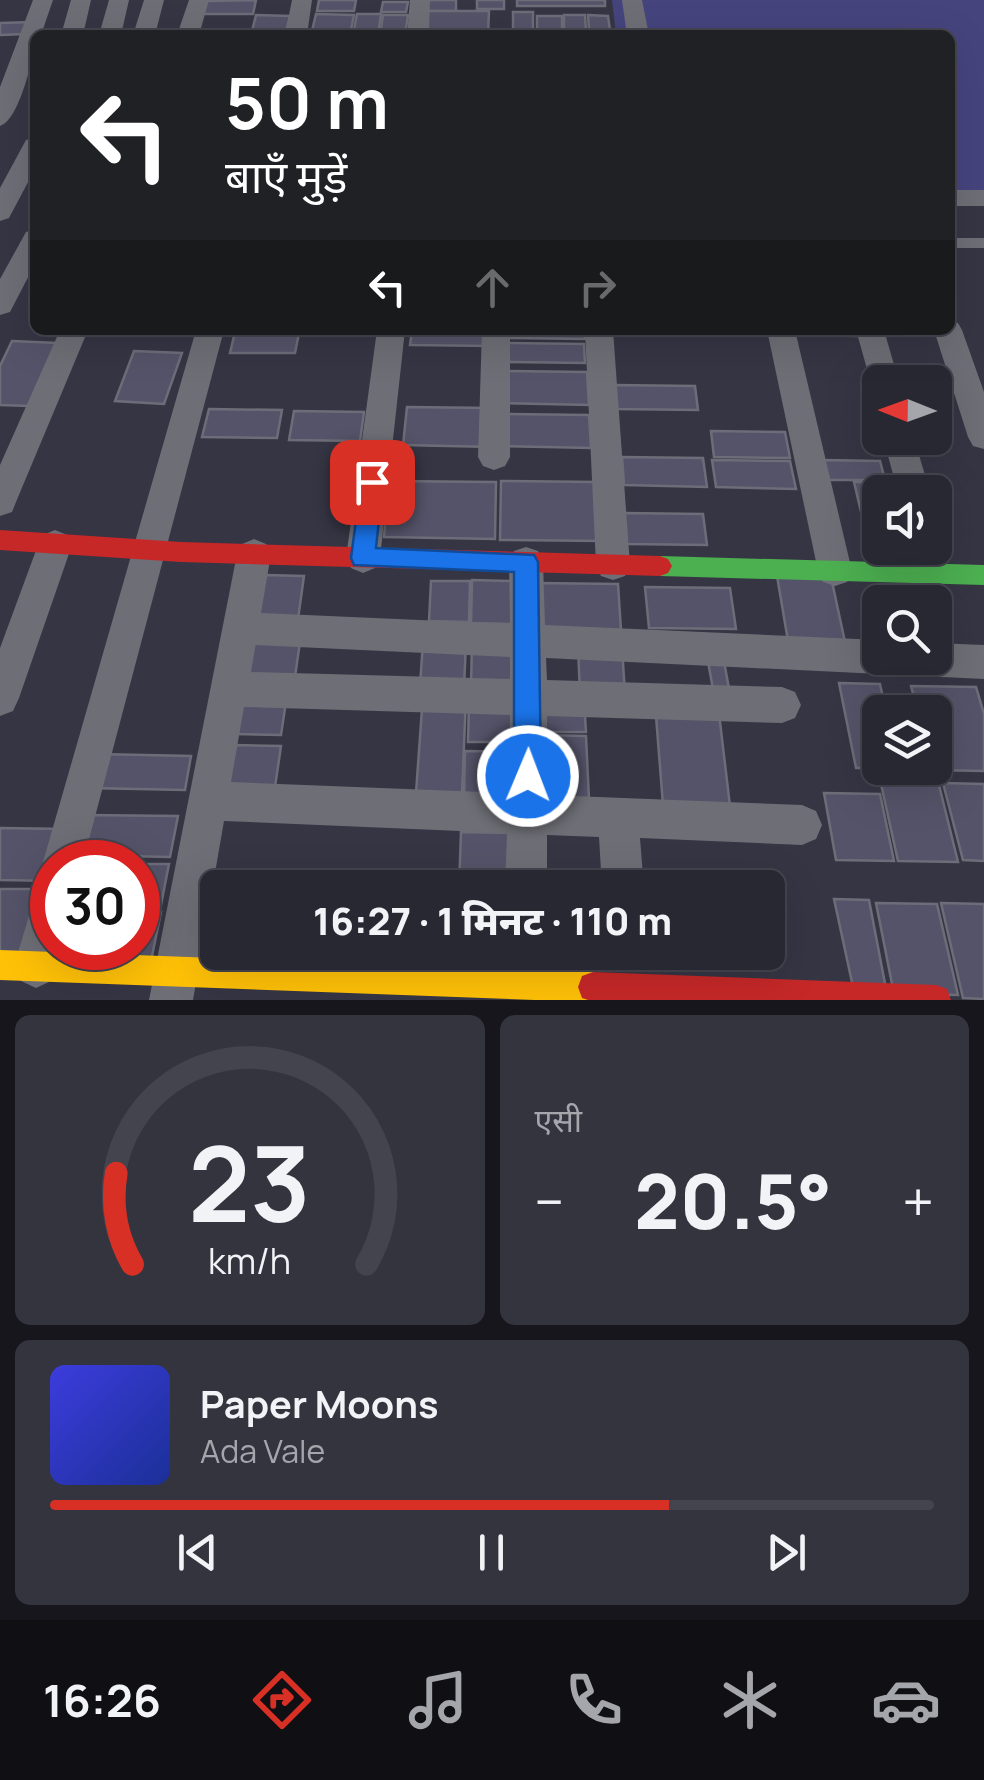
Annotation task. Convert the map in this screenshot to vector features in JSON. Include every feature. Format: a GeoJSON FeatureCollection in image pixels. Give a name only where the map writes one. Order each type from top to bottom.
{"type":"FeatureCollection","features":[{"type":"Feature","properties":{"kind":"street"},"geometry":{"type":"LineString","coordinates":[[30,30],[43,0]]}},
{"type":"Feature","properties":{"kind":"street"},"geometry":{"type":"LineString","coordinates":[[73,30],[81,0]]}},
{"type":"Feature","properties":{"kind":"street"},"geometry":{"type":"LineString","coordinates":[[111,30],[119,0]]}},
{"type":"Feature","properties":{"kind":"street"},"geometry":{"type":"LineString","coordinates":[[145,30],[154,0]]}},
{"type":"Feature","properties":{"kind":"street"},"geometry":{"type":"LineString","coordinates":[[190,30],[199,0]]}},
{"type":"Feature","properties":{"kind":"street"},"geometry":{"type":"LineString","coordinates":[[297,30],[302,0]]}},
{"type":"Feature","properties":{"kind":"street"},"geometry":{"type":"LineString","coordinates":[[418,30],[420,0]]}},
{"type":"Feature","properties":{"kind":"street"},"geometry":{"type":"LineString","coordinates":[[632,0],[637,30]]}},
{"type":"Feature","properties":{"kind":"street"},"geometry":{"type":"LineString","coordinates":[[0,119],[4,92],[30,31]]}},
{"type":"Feature","properties":{"kind":"street"},"geometry":{"type":"LineString","coordinates":[[4,92],[30,90]]}},
{"type":"Feature","properties":{"kind":"street"},"geometry":{"type":"LineString","coordinates":[[0,212],[30,154]]}},
{"type":"Feature","properties":{"kind":"street"},"geometry":{"type":"LineString","coordinates":[[955,198],[984,198]]}},
{"type":"Feature","properties":{"kind":"street"},"geometry":{"type":"LineString","coordinates":[[0,306],[30,248]]}},
{"type":"Feature","properties":{"kind":"street"},"geometry":{"type":"LineString","coordinates":[[0,502],[72,335]]}},
{"type":"Feature","properties":{"kind":"street"},"geometry":{"type":"LineString","coordinates":[[70,840],[209,335]]}},
{"type":"Feature","properties":{"kind":"street"},"geometry":{"type":"LineString","coordinates":[[363,558],[391,335]]}},
{"type":"Feature","properties":{"kind":"street"},"geometry":{"type":"LineString","coordinates":[[494,458],[496,335]]}},
{"type":"Feature","properties":{"kind":"street"},"geometry":{"type":"LineString","coordinates":[[600,335],[613,565]]}},
{"type":"Feature","properties":{"kind":"street"},"geometry":{"type":"LineString","coordinates":[[782,335],[836,571]]}},
{"type":"Feature","properties":{"kind":"street"},"geometry":{"type":"LineString","coordinates":[[871,335],[879,365]]}},
{"type":"Feature","properties":{"kind":"street"},"geometry":{"type":"LineString","coordinates":[[950,335],[984,437]]}},
{"type":"Feature","properties":{"kind":"street"},"geometry":{"type":"LineString","coordinates":[[0,540],[152,550],[613,565],[836,571],[894,565]]}},
{"type":"Feature","properties":{"kind":"street"},"geometry":{"type":"LineString","coordinates":[[0,698],[54,545]]}},
{"type":"Feature","properties":{"kind":"street"},"geometry":{"type":"LineString","coordinates":[[174,984],[254,554]]}},
{"type":"Feature","properties":{"kind":"street"},"geometry":{"type":"LineString","coordinates":[[526,562],[526,870]]}},
{"type":"Feature","properties":{"kind":"street"},"geometry":{"type":"LineString","coordinates":[[948,565],[984,575]]}},
{"type":"Feature","properties":{"kind":"street"},"geometry":{"type":"LineString","coordinates":[[240,628],[862,655]]}},
{"type":"Feature","properties":{"kind":"street"},"geometry":{"type":"LineString","coordinates":[[952,660],[984,662]]}},
{"type":"Feature","properties":{"kind":"street"},"geometry":{"type":"LineString","coordinates":[[229,689],[782,705]]}},
{"type":"Feature","properties":{"kind":"street"},"geometry":{"type":"LineString","coordinates":[[208,801],[802,825]]}},
{"type":"Feature","properties":{"kind":"street"},"geometry":{"type":"LineString","coordinates":[[618,818],[622,870]]}},
{"type":"Feature","properties":{"kind":"street"},"geometry":{"type":"LineString","coordinates":[[18,965],[174,984],[524,978],[616,970]]}},
{"type":"Feature","properties":{"kind":"street"},"geometry":{"type":"LineString","coordinates":[[638,970],[936,1000]]}},
{"type":"Feature","properties":{"kind":"lane"},"geometry":{"type":"LineString","coordinates":[[955,243],[984,243]]}},
{"type":"Feature","properties":{"kind":"shaded area"},"geometry":{"type":"Polygon","coordinates":[[[612,0],[984,0],[984,196],[955,196],[955,30],[615,30],[612,0]]]}},
{"type":"Feature","properties":{"kind":"building"},"geometry":{"type":"Polygon","coordinates":[[[256,0],[253,14],[202,14],[206,1],[256,0]]]}},
{"type":"Feature","properties":{"kind":"building"},"geometry":{"type":"Polygon","coordinates":[[[319,0],[356,0],[354,11],[317,11],[319,0]]]}},
{"type":"Feature","properties":{"kind":"building"},"geometry":{"type":"Polygon","coordinates":[[[427,0],[456,0],[456,11],[426,11],[427,0]]]}},
{"type":"Feature","properties":{"kind":"building"},"geometry":{"type":"Polygon","coordinates":[[[477,0],[504,0],[504,9],[477,9],[477,0]]]}},
{"type":"Feature","properties":{"kind":"building"},"geometry":{"type":"Polygon","coordinates":[[[517,0],[605,0],[605,6],[517,6],[517,0]]]}},
{"type":"Feature","properties":{"kind":"building"},"geometry":{"type":"Polygon","coordinates":[[[383,2],[408,2],[406,12],[381,12],[383,2]]]}},
{"type":"Feature","properties":{"kind":"building"},"geometry":{"type":"Polygon","coordinates":[[[428,11],[489,11],[488,30],[426,30],[428,11]]]}},
{"type":"Feature","properties":{"kind":"building"},"geometry":{"type":"Polygon","coordinates":[[[513,12],[533,12],[533,30],[513,30],[513,12]]]}},
{"type":"Feature","properties":{"kind":"building"},"geometry":{"type":"Polygon","coordinates":[[[316,14],[354,15],[351,30],[312,30],[316,14]]]}},
{"type":"Feature","properties":{"kind":"building"},"geometry":{"type":"Polygon","coordinates":[[[357,14],[381,14],[379,30],[354,30],[357,14]]]}},
{"type":"Feature","properties":{"kind":"building"},"geometry":{"type":"Polygon","coordinates":[[[256,15],[290,16],[286,30],[252,30],[256,15]]]}},
{"type":"Feature","properties":{"kind":"building"},"geometry":{"type":"Polygon","coordinates":[[[383,15],[408,15],[406,30],[381,30],[383,15]]]}},
{"type":"Feature","properties":{"kind":"building"},"geometry":{"type":"Polygon","coordinates":[[[564,15],[585,15],[586,30],[564,30],[564,15]]]}},
{"type":"Feature","properties":{"kind":"building"},"geometry":{"type":"Polygon","coordinates":[[[588,15],[608,16],[610,30],[589,30],[588,15]]]}},
{"type":"Feature","properties":{"kind":"building"},"geometry":{"type":"Polygon","coordinates":[[[537,16],[562,16],[562,30],[537,30],[537,16]]]}},
{"type":"Feature","properties":{"kind":"building"},"geometry":{"type":"Polygon","coordinates":[[[31,22],[26,34],[0,35],[0,23],[31,22]]]}},
{"type":"Feature","properties":{"kind":"building"},"geometry":{"type":"Polygon","coordinates":[[[234,335],[299,335],[295,353],[230,353],[234,335]]]}},
{"type":"Feature","properties":{"kind":"building"},"geometry":{"type":"Polygon","coordinates":[[[411,335],[491,335],[491,346],[410,345],[411,335]]]}},
{"type":"Feature","properties":{"kind":"building"},"geometry":{"type":"Polygon","coordinates":[[[585,335],[585,339],[501,338],[585,335]]]}},
{"type":"Feature","properties":{"kind":"building"},"geometry":{"type":"Polygon","coordinates":[[[12,341],[57,343],[29,406],[0,405],[0,366],[12,341]]]}},
{"type":"Feature","properties":{"kind":"building"},"geometry":{"type":"Polygon","coordinates":[[[498,343],[584,344],[585,363],[498,362],[498,343]]]}},
{"type":"Feature","properties":{"kind":"building"},"geometry":{"type":"Polygon","coordinates":[[[134,351],[182,353],[164,404],[115,401],[134,351]]]}},
{"type":"Feature","properties":{"kind":"building"},"geometry":{"type":"Polygon","coordinates":[[[498,371],[587,372],[589,405],[498,403],[498,371]]]}},
{"type":"Feature","properties":{"kind":"building"},"geometry":{"type":"Polygon","coordinates":[[[614,385],[695,386],[698,410],[616,409],[614,385]]]}},
{"type":"Feature","properties":{"kind":"building"},"geometry":{"type":"Polygon","coordinates":[[[407,407],[493,408],[492,447],[403,445],[407,407]]]}},
{"type":"Feature","properties":{"kind":"building"},"geometry":{"type":"Polygon","coordinates":[[[209,409],[282,410],[277,438],[202,437],[209,409]]]}},
{"type":"Feature","properties":{"kind":"building"},"geometry":{"type":"Polygon","coordinates":[[[294,411],[364,412],[360,441],[289,440],[294,411]]]}},
{"type":"Feature","properties":{"kind":"building"},"geometry":{"type":"Polygon","coordinates":[[[497,414],[589,415],[591,448],[496,446],[497,414]]]}},
{"type":"Feature","properties":{"kind":"building"},"geometry":{"type":"Polygon","coordinates":[[[711,431],[785,432],[790,458],[714,457],[711,431]]]}},
{"type":"Feature","properties":{"kind":"building"},"geometry":{"type":"Polygon","coordinates":[[[622,457],[703,458],[707,487],[624,485],[622,457]]]}},
{"type":"Feature","properties":{"kind":"building"},"geometry":{"type":"Polygon","coordinates":[[[712,460],[790,461],[796,489],[716,487],[712,460]]]}},
{"type":"Feature","properties":{"kind":"building"},"geometry":{"type":"Polygon","coordinates":[[[821,460],[880,461],[884,475],[862,475],[862,480],[826,480],[821,460]]]}},
{"type":"Feature","properties":{"kind":"building"},"geometry":{"type":"Polygon","coordinates":[[[389,481],[496,482],[495,539],[384,537],[389,481]]]}},
{"type":"Feature","properties":{"kind":"building"},"geometry":{"type":"Polygon","coordinates":[[[501,481],[597,482],[601,541],[500,540],[501,481]]]}},
{"type":"Feature","properties":{"kind":"building"},"geometry":{"type":"Polygon","coordinates":[[[854,482],[862,482],[862,516],[854,482]]]}},
{"type":"Feature","properties":{"kind":"building"},"geometry":{"type":"Polygon","coordinates":[[[623,513],[703,514],[707,545],[625,544],[623,513]]]}},
{"type":"Feature","properties":{"kind":"building"},"geometry":{"type":"Polygon","coordinates":[[[265,575],[304,576],[298,619],[257,618],[265,575]]]}},
{"type":"Feature","properties":{"kind":"building"},"geometry":{"type":"Polygon","coordinates":[[[777,576],[831,577],[845,642],[788,641],[777,576]]]}},
{"type":"Feature","properties":{"kind":"building"},"geometry":{"type":"Polygon","coordinates":[[[472,580],[514,581],[514,624],[471,623],[472,580]]]}},
{"type":"Feature","properties":{"kind":"building"},"geometry":{"type":"Polygon","coordinates":[[[431,581],[470,581],[469,622],[429,621],[431,581]]]}},
{"type":"Feature","properties":{"kind":"building"},"geometry":{"type":"Polygon","coordinates":[[[537,583],[618,584],[621,630],[538,629],[537,583]]]}},
{"type":"Feature","properties":{"kind":"building"},"geometry":{"type":"Polygon","coordinates":[[[645,587],[730,588],[736,629],[649,628],[645,587]]]}},
{"type":"Feature","properties":{"kind":"building"},"geometry":{"type":"Polygon","coordinates":[[[255,641],[300,642],[294,684],[248,683],[255,641]]]}},
{"type":"Feature","properties":{"kind":"building"},"geometry":{"type":"Polygon","coordinates":[[[423,642],[466,643],[464,686],[420,685],[423,642]]]}},
{"type":"Feature","properties":{"kind":"building"},"geometry":{"type":"Polygon","coordinates":[[[472,643],[517,644],[517,687],[471,686],[472,643]]]}},
{"type":"Feature","properties":{"kind":"building"},"geometry":{"type":"Polygon","coordinates":[[[578,646],[622,647],[625,694],[580,694],[578,646]]]}},
{"type":"Feature","properties":{"kind":"building"},"geometry":{"type":"Polygon","coordinates":[[[707,656],[723,656],[730,694],[714,695],[707,656]]]}},
{"type":"Feature","properties":{"kind":"building"},"geometry":{"type":"Polygon","coordinates":[[[839,683],[880,684],[882,695],[862,695],[862,768],[856,768],[839,683]]]}},
{"type":"Feature","properties":{"kind":"building"},"geometry":{"type":"Polygon","coordinates":[[[911,686],[976,687],[984,714],[984,771],[952,770],[952,695],[913,695],[911,686]]]}},
{"type":"Feature","properties":{"kind":"building"},"geometry":{"type":"Polygon","coordinates":[[[243,694],[287,695],[281,735],[236,734],[243,694]]]}},
{"type":"Feature","properties":{"kind":"building"},"geometry":{"type":"Polygon","coordinates":[[[423,695],[466,696],[462,794],[416,793],[423,695]]]}},
{"type":"Feature","properties":{"kind":"building"},"geometry":{"type":"Polygon","coordinates":[[[539,700],[584,701],[586,732],[539,732],[539,700]]]}},
{"type":"Feature","properties":{"kind":"building"},"geometry":{"type":"Polygon","coordinates":[[[469,701],[518,702],[518,742],[468,742],[469,701]]]}},
{"type":"Feature","properties":{"kind":"building"},"geometry":{"type":"Polygon","coordinates":[[[655,703],[718,705],[730,806],[663,805],[655,703]]]}},
{"type":"Feature","properties":{"kind":"building"},"geometry":{"type":"Polygon","coordinates":[[[537,735],[586,736],[589,799],[537,798],[537,735]]]}},
{"type":"Feature","properties":{"kind":"building"},"geometry":{"type":"Polygon","coordinates":[[[234,745],[281,746],[275,787],[226,786],[234,745]]]}},
{"type":"Feature","properties":{"kind":"building"},"geometry":{"type":"Polygon","coordinates":[[[465,751],[518,752],[518,797],[464,796],[465,751]]]}},
{"type":"Feature","properties":{"kind":"building"},"geometry":{"type":"Polygon","coordinates":[[[97,754],[191,756],[185,790],[88,788],[97,754]]]}},
{"type":"Feature","properties":{"kind":"building"},"geometry":{"type":"Polygon","coordinates":[[[984,784],[984,861],[963,860],[944,785],[984,784]]]}},
{"type":"Feature","properties":{"kind":"building"},"geometry":{"type":"Polygon","coordinates":[[[881,785],[939,785],[958,862],[898,861],[881,785]]]}},
{"type":"Feature","properties":{"kind":"building"},"geometry":{"type":"Polygon","coordinates":[[[824,793],[880,794],[894,861],[836,860],[824,793]]]}},
{"type":"Feature","properties":{"kind":"building"},"geometry":{"type":"Polygon","coordinates":[[[85,815],[178,816],[170,857],[160,857],[160,840],[78,840],[85,815]]]}},
{"type":"Feature","properties":{"kind":"building"},"geometry":{"type":"Polygon","coordinates":[[[0,828],[67,829],[64,840],[30,840],[30,881],[0,880],[0,828]]]}},
{"type":"Feature","properties":{"kind":"building"},"geometry":{"type":"Polygon","coordinates":[[[461,832],[509,833],[509,870],[460,870],[461,832]]]}},
{"type":"Feature","properties":{"kind":"building"},"geometry":{"type":"Polygon","coordinates":[[[160,864],[169,864],[160,910],[160,864]]]}},
{"type":"Feature","properties":{"kind":"building"},"geometry":{"type":"Polygon","coordinates":[[[0,889],[30,889],[30,953],[0,953],[0,889]]]}},
{"type":"Feature","properties":{"kind":"building"},"geometry":{"type":"Polygon","coordinates":[[[834,899],[869,900],[887,994],[853,987],[834,899]]]}},
{"type":"Feature","properties":{"kind":"building"},"geometry":{"type":"Polygon","coordinates":[[[876,903],[937,904],[958,995],[894,994],[876,903]]]}},
{"type":"Feature","properties":{"kind":"building"},"geometry":{"type":"Polygon","coordinates":[[[941,903],[984,904],[984,999],[963,998],[941,903]]]}},
{"type":"Feature","properties":{"kind":"traffic: fast"},"geometry":{"type":"LineString","coordinates":[[660,566],[984,575]]}},
{"type":"Feature","properties":{"kind":"traffic: slow"},"geometry":{"type":"LineString","coordinates":[[0,965],[593,987]]}},
{"type":"Feature","properties":{"kind":"traffic: jam"},"geometry":{"type":"LineString","coordinates":[[0,540],[181,552],[660,566]]}},
{"type":"Feature","properties":{"kind":"traffic: jam"},"geometry":{"type":"LineString","coordinates":[[593,987],[936,1000]]}},
{"type":"Feature","properties":{"kind":"route"},"geometry":{"type":"LineString","coordinates":[[372,482],[363,558],[526,562],[528,776]]}}]}
